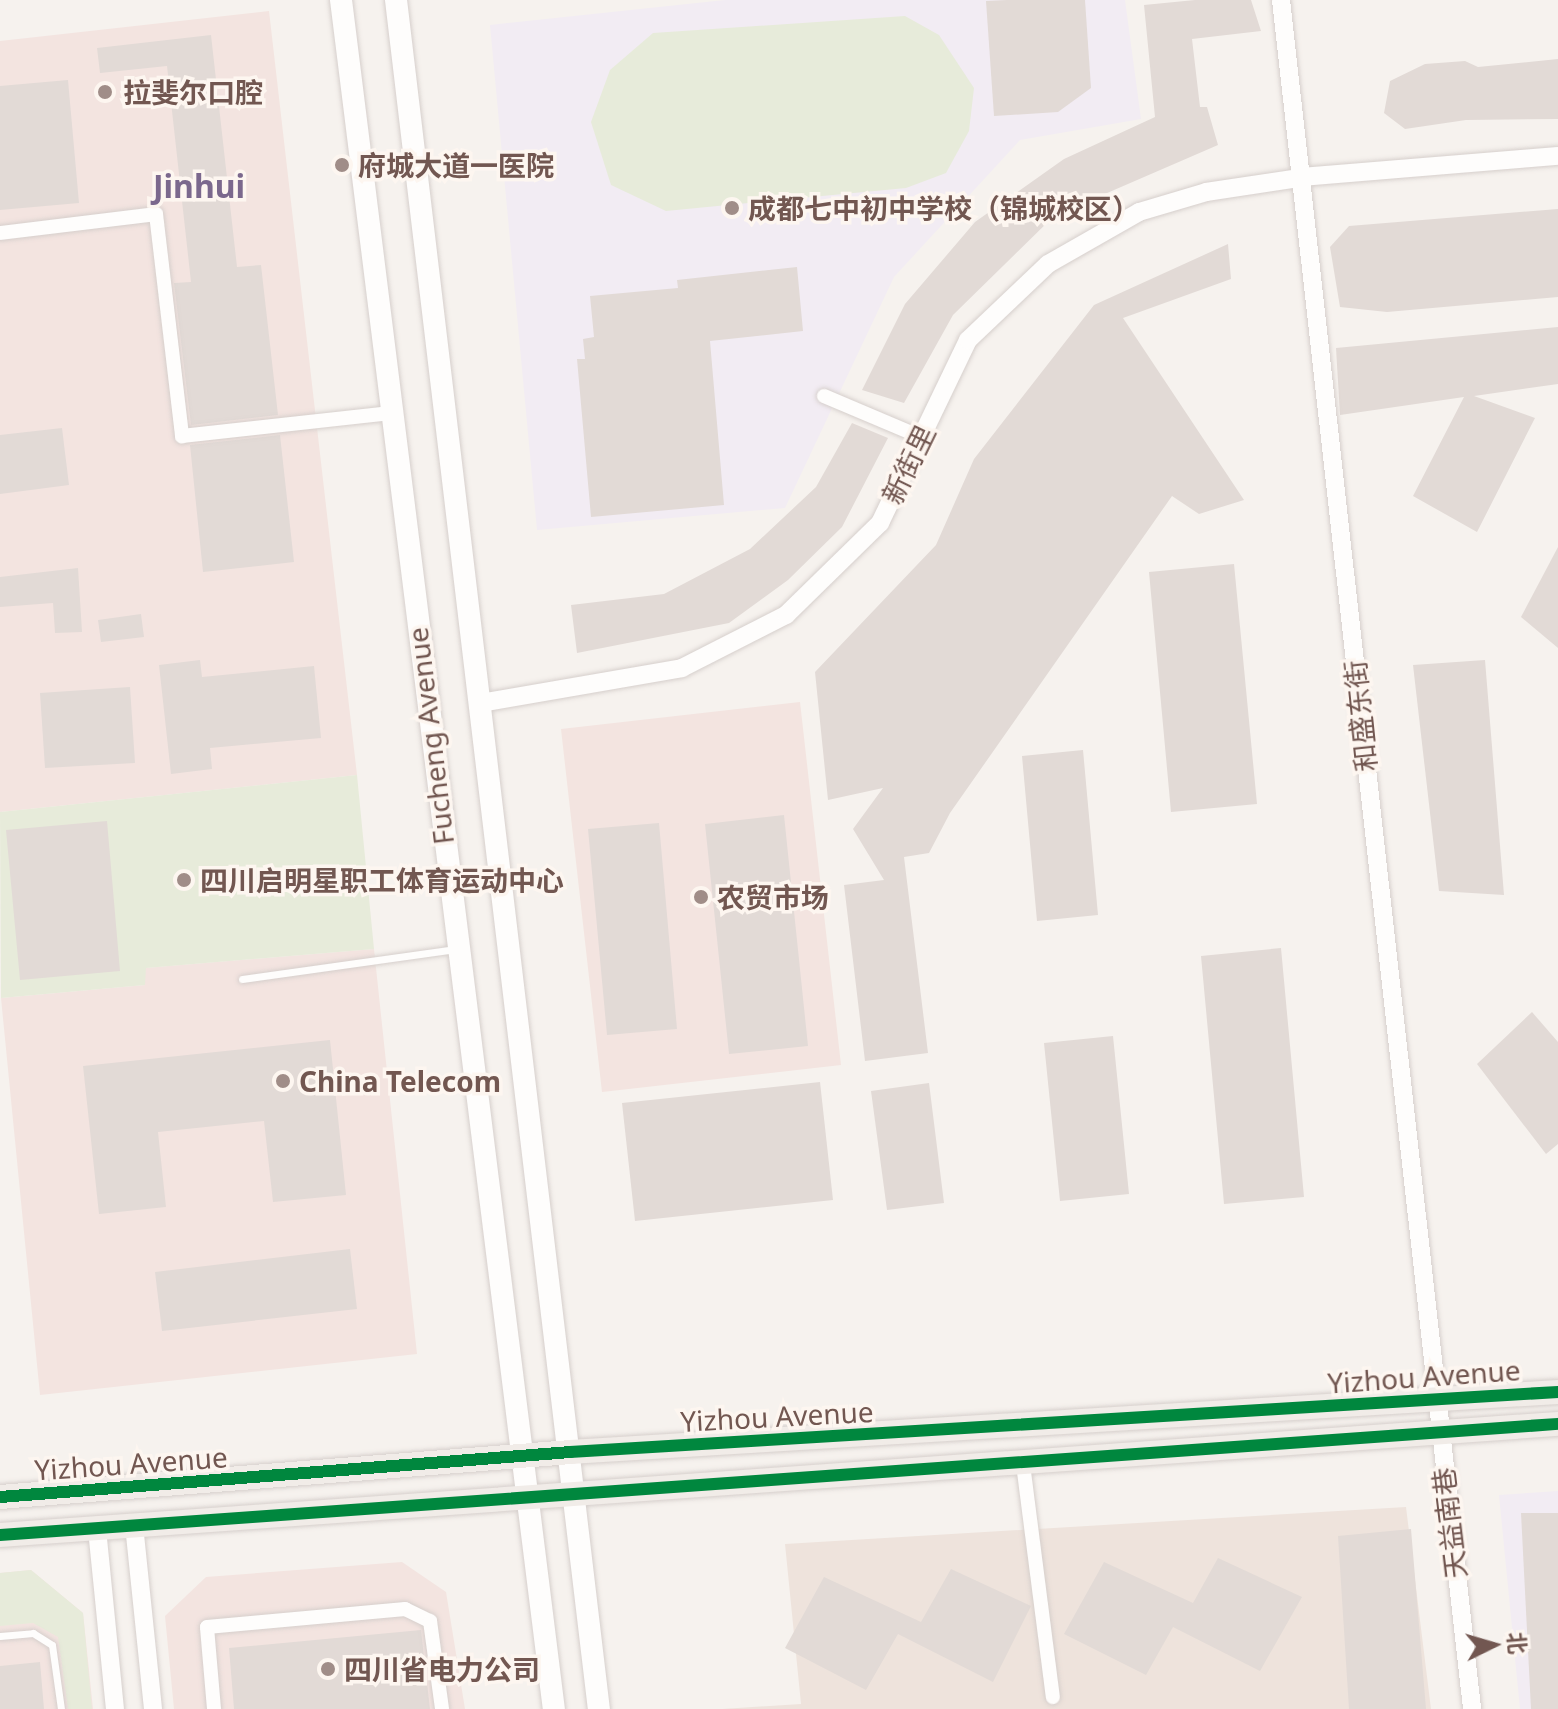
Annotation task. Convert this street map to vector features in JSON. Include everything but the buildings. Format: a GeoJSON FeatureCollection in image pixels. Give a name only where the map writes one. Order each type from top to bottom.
{"type":"FeatureCollection","features":[{"type":"Feature","properties":{"kind":"main road","name":"Fucheng Avenue"},"geometry":{"type":"LineString","coordinates":[[341,0],[456,949],[554,1709]]}},
{"type":"Feature","properties":{"kind":"main road","name":"Fucheng Avenue"},"geometry":{"type":"LineString","coordinates":[[396,0],[599,1709]]}},
{"type":"Feature","properties":{"kind":"main road","name":"Yizhou Avenue"},"geometry":{"type":"LineString","coordinates":[[0,1497],[570,1452],[1558,1392]]}},
{"type":"Feature","properties":{"kind":"main road","name":"Yizhou Avenue"},"geometry":{"type":"LineString","coordinates":[[0,1535],[1558,1424]]}},
{"type":"Feature","properties":{"kind":"street","name":"和盛东街"},"geometry":{"type":"LineString","coordinates":[[1281,0],[1438,1433]]}},
{"type":"Feature","properties":{"kind":"street","name":"新街里"},"geometry":{"type":"LineString","coordinates":[[480,703],[682,668],[786,615],[880,523],[968,340],[1048,264],[1139,212],[1206,192],[1301,178],[1558,156]]}},
{"type":"Feature","properties":{"kind":"street"},"geometry":{"type":"LineString","coordinates":[[0,233],[156,214],[182,436],[391,413]]}},
{"type":"Feature","properties":{"kind":"street"},"geometry":{"type":"LineString","coordinates":[[824,396],[921,437]]}},
{"type":"Feature","properties":{"kind":"street","name":"天益南巷"},"geometry":{"type":"LineString","coordinates":[[1438,1433],[1472,1709]]}},
{"type":"Feature","properties":{"kind":"street"},"geometry":{"type":"LineString","coordinates":[[1023,1464],[1053,1697]]}},
{"type":"Feature","properties":{"kind":"street"},"geometry":{"type":"LineString","coordinates":[[134,1525],[153,1709]]}},
{"type":"Feature","properties":{"kind":"street"},"geometry":{"type":"LineString","coordinates":[[97,1529],[115,1709]]}},
{"type":"Feature","properties":{"kind":"street"},"geometry":{"type":"LineString","coordinates":[[214,1709],[207,1627],[405,1609],[430,1621],[442,1709]]}},
{"type":"Feature","properties":{"kind":"lane"},"geometry":{"type":"LineString","coordinates":[[242,979],[456,949]]}},
{"type":"Feature","properties":{"kind":"lane"},"geometry":{"type":"LineString","coordinates":[[0,1636],[33,1633],[52,1645],[61,1709]]}},
{"type":"Feature","properties":{"kind":"shaded area","name":"成都七中初中学校（锦城校区）"},"geometry":{"type":"Polygon","coordinates":[[[725,0],[1125,0],[1141,119],[1020,140],[894,277],[785,508],[537,530],[490,25],[725,0]]]}},
{"type":"Feature","properties":{"kind":"shaded area"},"geometry":{"type":"Polygon","coordinates":[[[269,11],[357,775],[0,812],[0,41],[269,11]]]}},
{"type":"Feature","properties":{"kind":"shaded area","name":"农贸市场"},"geometry":{"type":"Polygon","coordinates":[[[800,702],[841,1065],[602,1092],[561,729],[800,702]]]}},
{"type":"Feature","properties":{"kind":"shaded area"},"geometry":{"type":"Polygon","coordinates":[[[374,949],[417,1354],[40,1395],[1,998],[145,985],[145,968],[374,949]]]}},
{"type":"Feature","properties":{"kind":"shaded area"},"geometry":{"type":"Polygon","coordinates":[[[1558,1491],[1558,1709],[1520,1709],[1499,1495],[1558,1491]]]}},
{"type":"Feature","properties":{"kind":"shaded area"},"geometry":{"type":"Polygon","coordinates":[[[1406,1507],[1431,1709],[722,1709],[801,1704],[785,1544],[1406,1507]]]}},
{"type":"Feature","properties":{"kind":"shaded area"},"geometry":{"type":"Polygon","coordinates":[[[402,1562],[446,1592],[465,1709],[174,1709],[165,1616],[206,1577],[402,1562]]]}},
{"type":"Feature","properties":{"kind":"shaded area"},"geometry":{"type":"Polygon","coordinates":[[[31,1570],[83,1613],[93,1709],[0,1709],[0,1573],[31,1570]]]}},
{"type":"Feature","properties":{"kind":"green space"},"geometry":{"type":"Polygon","coordinates":[[[905,16],[939,35],[974,88],[969,131],[946,173],[906,188],[666,211],[611,185],[591,122],[610,70],[653,33],[905,16]]]}},
{"type":"Feature","properties":{"kind":"green space","name":"四川启明星职工体育运动中心"},"geometry":{"type":"Polygon","coordinates":[[[357,775],[374,949],[146,968],[145,985],[1,998],[0,812],[357,775]]]}},
{"type":"Feature","properties":{"kind":"green space"},"geometry":{"type":"Polygon","coordinates":[[[31,1570],[83,1613],[92,1709],[68,1709],[58,1637],[33,1623],[0,1626],[0,1573],[31,1570]]]}},
{"type":"Feature","properties":{"kind":"cycle path"},"geometry":{"type":"LineString","coordinates":[[0,1497],[570,1452],[1558,1392]]}},
{"type":"Feature","properties":{"kind":"cycle path"},"geometry":{"type":"LineString","coordinates":[[0,1535],[1558,1424]]}},
{"type":"Feature","properties":{"kind":"place","name":"拉斐尔口腔"},"geometry":{"type":"Point","coordinates":[105,92]}},
{"type":"Feature","properties":{"kind":"place","name":"府城大道一医院"},"geometry":{"type":"Point","coordinates":[342,165]}},
{"type":"Feature","properties":{"kind":"place","name":"成都七中初中学校（锦城校区）"},"geometry":{"type":"Point","coordinates":[732,208]}},
{"type":"Feature","properties":{"kind":"place","name":"四川启明星职工体育运动中心"},"geometry":{"type":"Point","coordinates":[184,880]}},
{"type":"Feature","properties":{"kind":"place","name":"农贸市场"},"geometry":{"type":"Point","coordinates":[701,897]}},
{"type":"Feature","properties":{"kind":"place","name":"China Telecom"},"geometry":{"type":"Point","coordinates":[283,1081]}},
{"type":"Feature","properties":{"kind":"place","name":"四川省电力公司"},"geometry":{"type":"Point","coordinates":[328,1669]}},
{"type":"Feature","properties":{"kind":"district","name":"Jinhui"},"geometry":{"type":"Point","coordinates":[199,186]}}]}
